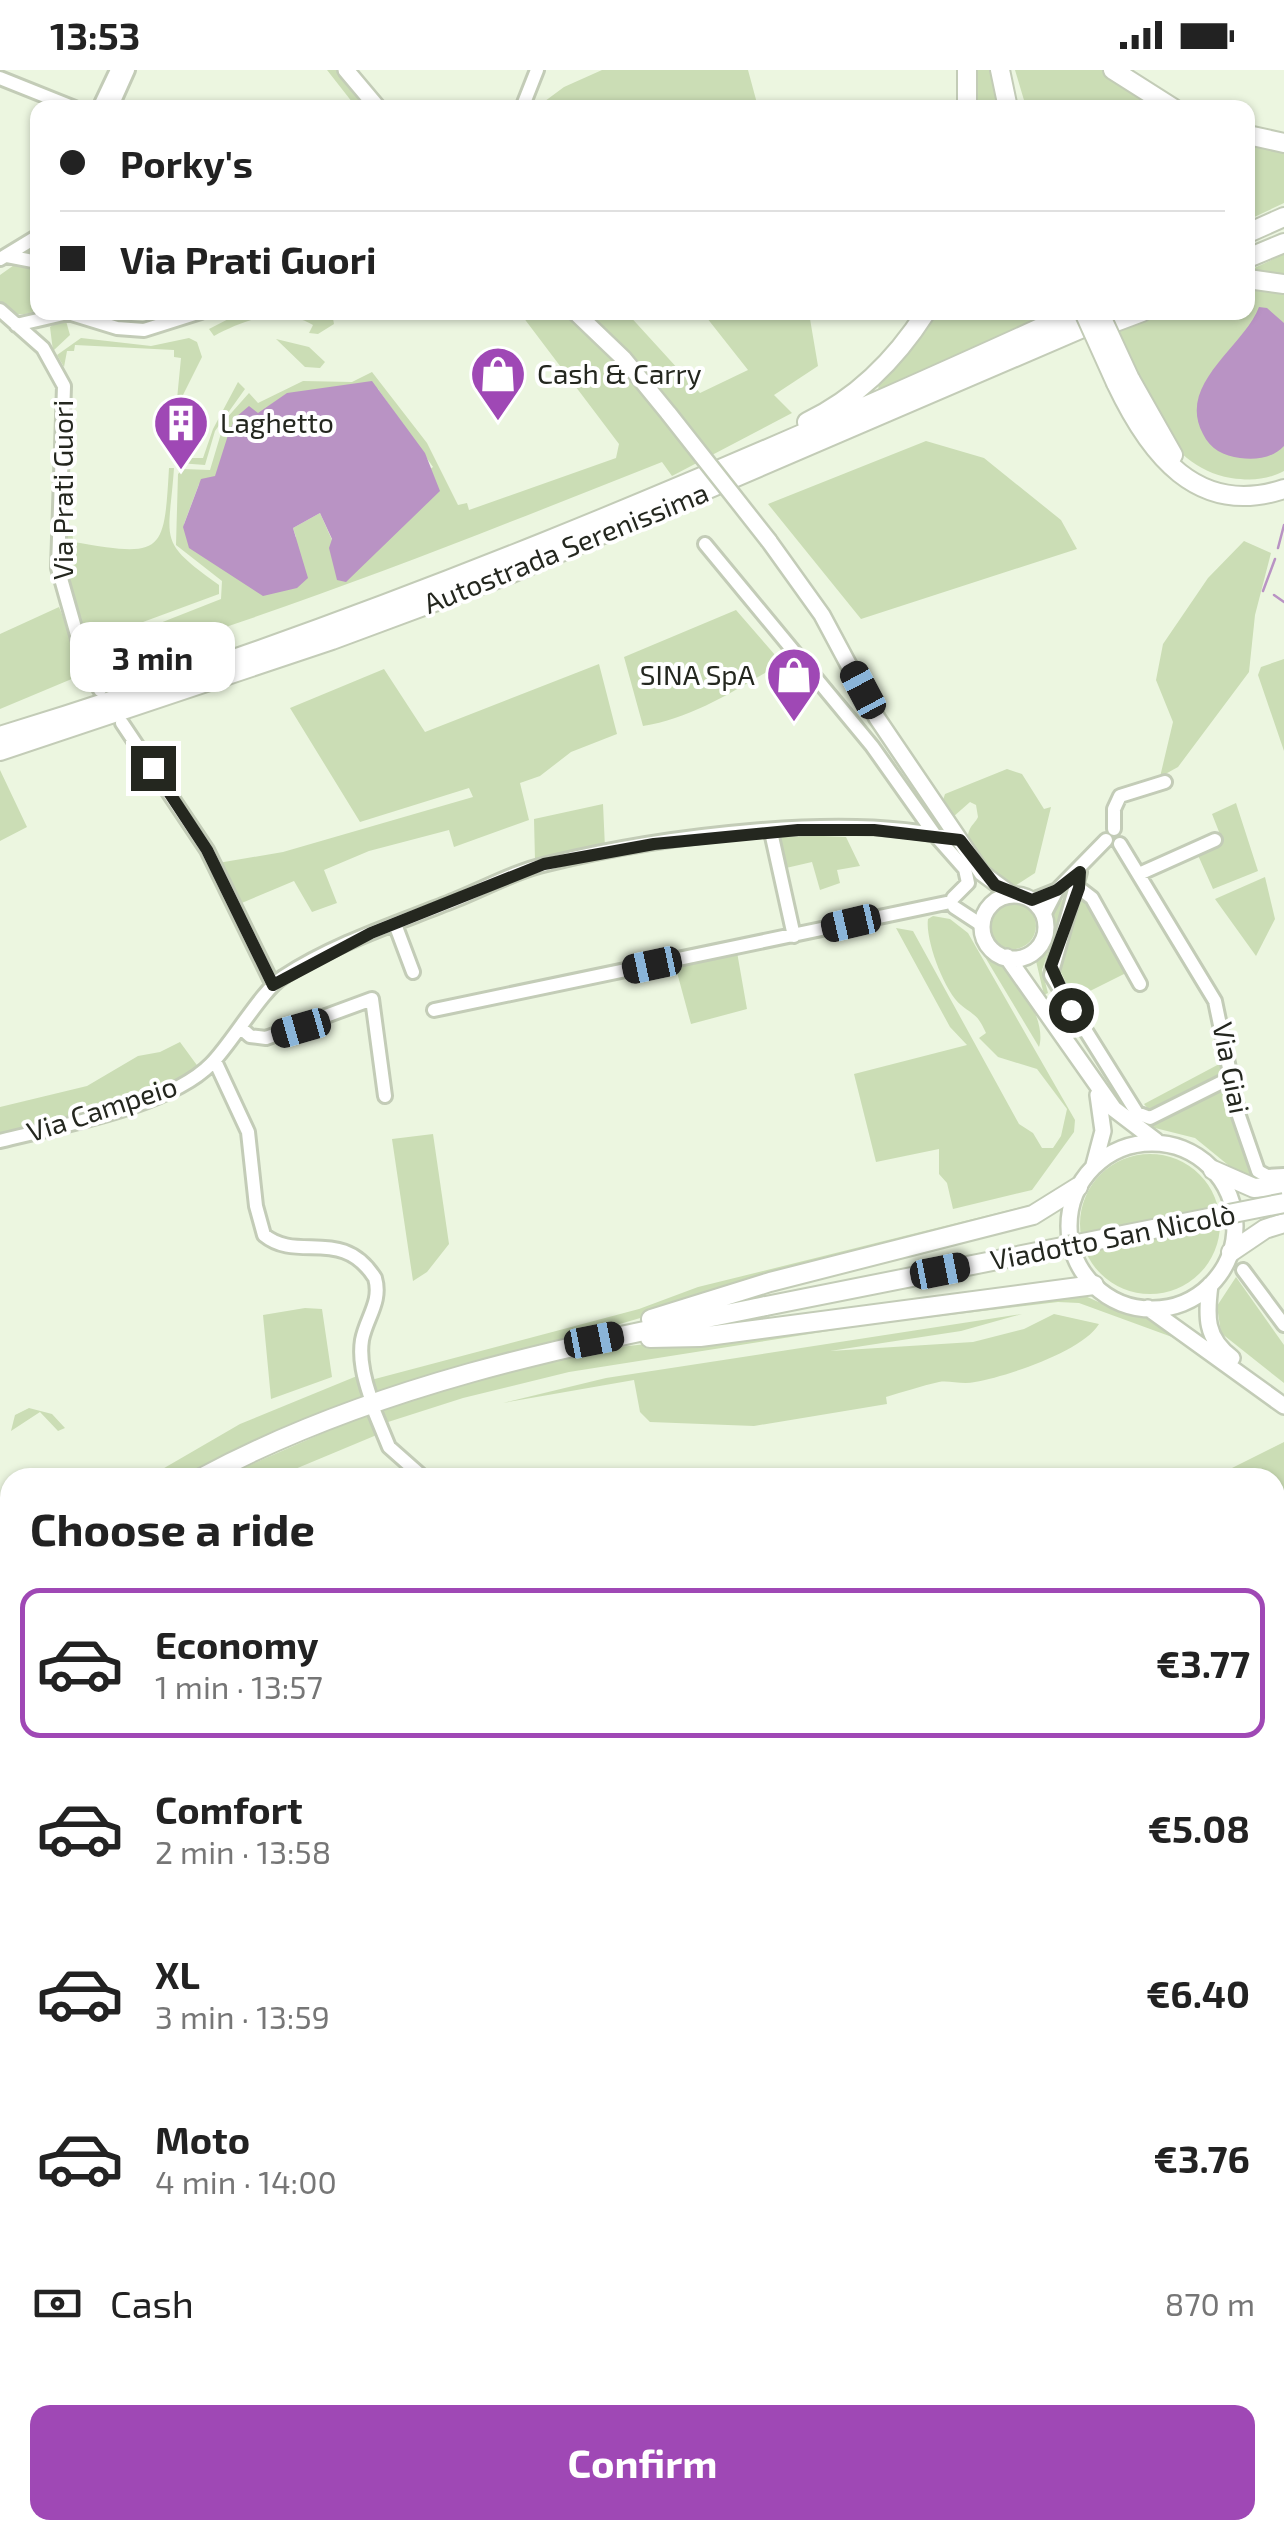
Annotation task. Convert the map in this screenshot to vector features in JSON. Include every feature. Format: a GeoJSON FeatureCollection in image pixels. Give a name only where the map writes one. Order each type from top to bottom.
{"type":"FeatureCollection","features":[{"type":"Feature","properties":{"kind":"highway"},"geometry":{"type":"LineString","coordinates":[[967,70],[967,100]]}},
{"type":"Feature","properties":{"kind":"highway"},"geometry":{"type":"LineString","coordinates":[[1000,70],[1006,100]]}},
{"type":"Feature","properties":{"kind":"highway"},"geometry":{"type":"LineString","coordinates":[[1009,70],[1015,100]]}},
{"type":"Feature","properties":{"kind":"highway"},"geometry":{"type":"LineString","coordinates":[[1113,70],[1160,100]]}},
{"type":"Feature","properties":{"kind":"highway"},"geometry":{"type":"LineString","coordinates":[[1255,137],[1284,143]]}},
{"type":"Feature","properties":{"kind":"highway"},"geometry":{"type":"LineString","coordinates":[[1255,230],[1284,216]]}},
{"type":"Feature","properties":{"kind":"highway"},"geometry":{"type":"LineString","coordinates":[[1255,255],[1284,243]]}},
{"type":"Feature","properties":{"kind":"highway"},"geometry":{"type":"LineString","coordinates":[[1255,280],[1284,284]]}},
{"type":"Feature","properties":{"kind":"highway"},"geometry":{"type":"LineString","coordinates":[[630,510],[656,492],[831,409],[887,365],[920,320]]}},
{"type":"Feature","properties":{"kind":"highway","name":"Autostrada Serenissima"},"geometry":{"type":"LineString","coordinates":[[0,736],[326,628],[630,510],[1056,320]]}},
{"type":"Feature","properties":{"kind":"highway"},"geometry":{"type":"LineString","coordinates":[[1089,320],[1170,453],[1204,477],[1239,486],[1284,479]]}},
{"type":"Feature","properties":{"kind":"highway","name":"Autostrada Serenissima"},"geometry":{"type":"LineString","coordinates":[[0,752],[332,640],[510,574],[1101,320]]}},
{"type":"Feature","properties":{"kind":"highway"},"geometry":{"type":"LineString","coordinates":[[1103,320],[1141,433],[1176,472],[1218,492],[1239,496],[1263,496],[1284,489]]}},
{"type":"Feature","properties":{"kind":"highway"},"geometry":{"type":"LineString","coordinates":[[1029,351],[1119,320]]}},
{"type":"Feature","properties":{"kind":"highway"},"geometry":{"type":"LineString","coordinates":[[1213,1170],[1254,1188],[1284,1186]]}},
{"type":"Feature","properties":{"kind":"highway"},"geometry":{"type":"LineString","coordinates":[[594,1340],[612,1330],[741,1290],[1033,1215],[1078,1187]]}},
{"type":"Feature","properties":{"kind":"highway","name":"Viadotto San Nicolò"},"geometry":{"type":"LineString","coordinates":[[594,1340],[1284,1204]]}},
{"type":"Feature","properties":{"kind":"highway"},"geometry":{"type":"LineString","coordinates":[[1230,1252],[1265,1229],[1284,1223]]}},
{"type":"Feature","properties":{"kind":"highway"},"geometry":{"type":"LineString","coordinates":[[224,1468],[368,1405],[499,1363],[594,1340],[700,1337],[1094,1285]]}},
{"type":"Feature","properties":{"kind":"main road"},"geometry":{"type":"LineString","coordinates":[[346,70],[371,100]]}},
{"type":"Feature","properties":{"kind":"main road"},"geometry":{"type":"LineString","coordinates":[[583,320],[624,359],[669,414],[822,615],[877,718],[947,834],[982,873],[1012,895],[1032,900],[1044,914],[1045,936],[1032,954],[1035,998]]}},
{"type":"Feature","properties":{"kind":"main road"},"geometry":{"type":"LineString","coordinates":[[982,873],[988,909],[983,926],[989,945],[1007,958],[1095,1086],[1124,1120],[1160,1143],[1187,1150],[1213,1170],[1234,1210],[1230,1252],[1210,1285],[1207,1318],[1214,1341],[1281,1400]]}},
{"type":"Feature","properties":{"kind":"main road"},"geometry":{"type":"LineString","coordinates":[[988,909],[1012,895]]}},
{"type":"Feature","properties":{"kind":"main road"},"geometry":{"type":"LineString","coordinates":[[1007,958],[1032,954]]}},
{"type":"Feature","properties":{"kind":"main road"},"geometry":{"type":"LineString","coordinates":[[1094,1166],[1103,1131],[1095,1086]]}},
{"type":"Feature","properties":{"kind":"main road"},"geometry":{"type":"LineString","coordinates":[[1160,1143],[1124,1148],[1094,1166],[1078,1187],[1069,1217],[1078,1265],[1094,1285],[1116,1300],[1148,1308],[1281,1400]]}},
{"type":"Feature","properties":{"kind":"main road"},"geometry":{"type":"LineString","coordinates":[[1148,1308],[1181,1303],[1210,1285]]}},
{"type":"Feature","properties":{"kind":"street"},"geometry":{"type":"LineString","coordinates":[[103,100],[117,70]]}},
{"type":"Feature","properties":{"kind":"street"},"geometry":{"type":"LineString","coordinates":[[115,100],[128,70]]}},
{"type":"Feature","properties":{"kind":"street"},"geometry":{"type":"LineString","coordinates":[[525,100],[537,70]]}},
{"type":"Feature","properties":{"kind":"street"},"geometry":{"type":"LineString","coordinates":[[0,78],[55,100]]}},
{"type":"Feature","properties":{"kind":"street"},"geometry":{"type":"LineString","coordinates":[[2,257],[30,241]]}},
{"type":"Feature","properties":{"kind":"street"},"geometry":{"type":"LineString","coordinates":[[2,257],[30,261]]}},
{"type":"Feature","properties":{"kind":"street"},"geometry":{"type":"LineString","coordinates":[[0,310],[43,348]]}},
{"type":"Feature","properties":{"kind":"street"},"geometry":{"type":"LineString","coordinates":[[0,322],[18,325],[32,320]]}},
{"type":"Feature","properties":{"kind":"street"},"geometry":{"type":"LineString","coordinates":[[43,348],[46,320]]}},
{"type":"Feature","properties":{"kind":"street"},"geometry":{"type":"LineString","coordinates":[[91,320],[117,328],[144,330],[176,320]]}},
{"type":"Feature","properties":{"kind":"street"},"geometry":{"type":"LineString","coordinates":[[126,320],[151,320]]}},
{"type":"Feature","properties":{"kind":"street","name":"Via Prati Guori"},"geometry":{"type":"LineString","coordinates":[[43,348],[64,386],[61,590],[92,679],[100,690]]}},
{"type":"Feature","properties":{"kind":"street"},"geometry":{"type":"LineString","coordinates":[[434,1010],[951,903],[965,890],[968,876],[948,846],[947,834],[706,544]]}},
{"type":"Feature","properties":{"kind":"street"},"geometry":{"type":"LineString","coordinates":[[122,723],[207,850],[273,985]]}},
{"type":"Feature","properties":{"kind":"street"},"geometry":{"type":"LineString","coordinates":[[1032,900],[1057,890],[1114,838],[1114,809],[1120,796],[1164,782]]}},
{"type":"Feature","properties":{"kind":"street","name":"Via Campeio"},"geometry":{"type":"LineString","coordinates":[[0,1141],[146,1099],[187,1082],[215,1061],[273,985],[395,924],[544,864],[654,844],[772,832],[860,829],[947,834]]}},
{"type":"Feature","properties":{"kind":"street"},"geometry":{"type":"LineString","coordinates":[[772,832],[794,936]]}},
{"type":"Feature","properties":{"kind":"street","name":"Via Giai"},"geometry":{"type":"LineString","coordinates":[[1114,838],[1216,1000],[1230,1078],[1258,1171],[1284,1175]]}},
{"type":"Feature","properties":{"kind":"street"},"geometry":{"type":"LineString","coordinates":[[1139,874],[1215,840]]}},
{"type":"Feature","properties":{"kind":"street"},"geometry":{"type":"LineString","coordinates":[[1080,872],[1079,888],[1056,945],[1052,975],[1136,1113],[1150,1118],[1230,1078]]}},
{"type":"Feature","properties":{"kind":"street"},"geometry":{"type":"LineString","coordinates":[[1079,888],[1092,898],[1140,984]]}},
{"type":"Feature","properties":{"kind":"street"},"geometry":{"type":"LineString","coordinates":[[1044,914],[1057,890]]}},
{"type":"Feature","properties":{"kind":"street"},"geometry":{"type":"LineString","coordinates":[[951,903],[983,926]]}},
{"type":"Feature","properties":{"kind":"street"},"geometry":{"type":"LineString","coordinates":[[395,924],[413,972]]}},
{"type":"Feature","properties":{"kind":"street"},"geometry":{"type":"LineString","coordinates":[[241,1028],[250,1036],[266,1038],[372,999],[385,1096]]}},
{"type":"Feature","properties":{"kind":"street"},"geometry":{"type":"LineString","coordinates":[[215,1061],[248,1132],[258,1223],[264,1235],[272,1242],[345,1250],[375,1278],[376,1299],[362,1342],[362,1371],[370,1396]]}},
{"type":"Feature","properties":{"kind":"street"},"geometry":{"type":"LineString","coordinates":[[1243,1270],[1284,1325]]}},
{"type":"Feature","properties":{"kind":"street"},"geometry":{"type":"LineString","coordinates":[[375,1412],[389,1446],[413,1468]]}},
{"type":"Feature","properties":{"kind":"green space"},"geometry":{"type":"Polygon","coordinates":[[[327,70],[336,70],[361,100],[351,100],[327,70]]]}},
{"type":"Feature","properties":{"kind":"green space"},"geometry":{"type":"Polygon","coordinates":[[[602,70],[748,70],[756,100],[546,100],[564,87],[602,70]]]}},
{"type":"Feature","properties":{"kind":"green space"},"geometry":{"type":"Polygon","coordinates":[[[977,70],[992,70],[997,100],[977,100],[977,70]]]}},
{"type":"Feature","properties":{"kind":"green space"},"geometry":{"type":"Polygon","coordinates":[[[1015,70],[1109,70],[1155,100],[1024,100],[1015,70]]]}},
{"type":"Feature","properties":{"kind":"green space"},"geometry":{"type":"Polygon","coordinates":[[[1255,141],[1284,148],[1284,203],[1255,217],[1255,141]]]}},
{"type":"Feature","properties":{"kind":"green space"},"geometry":{"type":"Polygon","coordinates":[[[1284,254],[1284,279],[1255,273],[1255,268],[1284,254]]]}},
{"type":"Feature","properties":{"kind":"green space"},"geometry":{"type":"Polygon","coordinates":[[[17,263],[30,266],[30,313],[13,313],[0,303],[0,275],[17,263]]]}},
{"type":"Feature","properties":{"kind":"green space"},"geometry":{"type":"Polygon","coordinates":[[[1255,285],[1284,292],[1284,471],[1252,479],[1231,478],[1207,471],[1187,458],[1171,441],[1145,399],[1118,331],[1145,320],[1255,320],[1255,285]]]}},
{"type":"Feature","properties":{"kind":"green space"},"geometry":{"type":"Polygon","coordinates":[[[226,320],[250,320],[214,336],[209,329],[226,320]]]}},
{"type":"Feature","properties":{"kind":"green space"},"geometry":{"type":"Polygon","coordinates":[[[303,320],[333,320],[334,324],[318,334],[309,333],[313,325],[303,320]]]}},
{"type":"Feature","properties":{"kind":"green space"},"geometry":{"type":"Polygon","coordinates":[[[525,320],[633,320],[700,393],[748,370],[709,320],[810,320],[818,366],[774,395],[792,413],[672,476],[662,462],[309,598],[93,669],[89,651],[221,599],[222,581],[176,545],[178,474],[183,469],[210,470],[225,420],[249,393],[258,403],[303,381],[352,382],[372,372],[427,443],[458,505],[467,503],[469,510],[616,458],[619,444],[525,320]],[[365,383],[295,394],[282,398],[254,420],[226,455],[217,470],[216,481],[199,484],[184,524],[296,537],[293,528],[320,513],[332,540],[433,467],[378,389],[365,383]]]}},
{"type":"Feature","properties":{"kind":"green space"},"geometry":{"type":"Polygon","coordinates":[[[928,320],[1033,320],[878,391],[879,383],[928,320]]]}},
{"type":"Feature","properties":{"kind":"green space"},"geometry":{"type":"Polygon","coordinates":[[[66,321],[70,335],[53,351],[50,327],[66,321]]]}},
{"type":"Feature","properties":{"kind":"green space"},"geometry":{"type":"Polygon","coordinates":[[[81,338],[151,346],[189,338],[197,342],[202,357],[181,399],[172,404],[177,399],[181,358],[174,357],[174,350],[75,345],[74,351],[67,351],[64,367],[57,355],[81,338]]]}},
{"type":"Feature","properties":{"kind":"green space"},"geometry":{"type":"Polygon","coordinates":[[[276,339],[309,347],[325,362],[320,368],[305,367],[276,339]]]}},
{"type":"Feature","properties":{"kind":"green space"},"geometry":{"type":"Polygon","coordinates":[[[238,382],[245,389],[215,431],[205,465],[179,463],[180,458],[203,458],[213,429],[238,382]]]}},
{"type":"Feature","properties":{"kind":"green space"},"geometry":{"type":"Polygon","coordinates":[[[926,441],[984,458],[1061,520],[1077,549],[861,619],[768,504],[926,441]]]}},
{"type":"Feature","properties":{"kind":"green space"},"geometry":{"type":"Polygon","coordinates":[[[169,468],[174,468],[171,537],[185,558],[219,585],[219,594],[86,643],[67,569],[70,526],[74,542],[126,549],[153,543],[165,518],[169,468]]]}},
{"type":"Feature","properties":{"kind":"green space"},"geometry":{"type":"Polygon","coordinates":[[[1244,541],[1271,553],[1255,615],[1249,672],[1178,767],[1160,777],[1173,722],[1156,680],[1163,644],[1208,578],[1244,541]]]}},
{"type":"Feature","properties":{"kind":"green space"},"geometry":{"type":"Polygon","coordinates":[[[59,607],[86,673],[0,709],[0,634],[59,607]]]}},
{"type":"Feature","properties":{"kind":"green space"},"geometry":{"type":"Polygon","coordinates":[[[736,610],[782,663],[698,709],[643,726],[624,657],[736,610]]]}},
{"type":"Feature","properties":{"kind":"green space"},"geometry":{"type":"Polygon","coordinates":[[[1284,659],[1284,751],[1258,675],[1261,667],[1284,659]]]}},
{"type":"Feature","properties":{"kind":"green space"},"geometry":{"type":"Polygon","coordinates":[[[599,664],[617,734],[571,752],[540,776],[520,783],[529,820],[454,847],[449,830],[369,851],[324,870],[337,903],[312,912],[294,881],[237,905],[218,863],[283,852],[473,797],[469,788],[360,822],[290,708],[384,669],[425,732],[599,664]]]}},
{"type":"Feature","properties":{"kind":"green space"},"geometry":{"type":"Polygon","coordinates":[[[1007,769],[1022,774],[1044,809],[1051,807],[1035,873],[1015,886],[992,872],[971,847],[968,839],[978,817],[976,805],[970,802],[953,817],[942,803],[945,794],[1007,769]]]}},
{"type":"Feature","properties":{"kind":"green space"},"geometry":{"type":"Polygon","coordinates":[[[0,770],[27,827],[0,841],[0,770]]]}},
{"type":"Feature","properties":{"kind":"green space"},"geometry":{"type":"Polygon","coordinates":[[[1236,803],[1258,871],[1213,889],[1197,853],[1223,842],[1212,814],[1236,803]]]}},
{"type":"Feature","properties":{"kind":"green space"},"geometry":{"type":"Polygon","coordinates":[[[603,804],[605,848],[535,860],[534,819],[603,804]]]}},
{"type":"Feature","properties":{"kind":"green space"},"geometry":{"type":"Polygon","coordinates":[[[778,834],[846,837],[860,866],[837,870],[840,883],[820,890],[812,862],[786,868],[778,834]]]}},
{"type":"Feature","properties":{"kind":"green space"},"geometry":{"type":"Polygon","coordinates":[[[1265,877],[1275,919],[1256,956],[1215,899],[1265,877]]]}},
{"type":"Feature","properties":{"kind":"green space"},"geometry":{"type":"Polygon","coordinates":[[[1069,892],[1042,970],[1048,993],[1044,995],[1036,961],[1053,917],[1069,892]]]}},
{"type":"Feature","properties":{"kind":"green space"},"geometry":{"type":"Polygon","coordinates":[[[1083,895],[1130,971],[1074,999],[1057,964],[1083,895]]]}},
{"type":"Feature","properties":{"kind":"green space"},"geometry":{"type":"Polygon","coordinates":[[[1013,903],[1030,909],[1036,926],[1030,943],[1013,949],[996,943],[990,926],[996,909],[1013,903]]]}},
{"type":"Feature","properties":{"kind":"green space"},"geometry":{"type":"Polygon","coordinates":[[[928,919],[950,919],[968,933],[1075,1120],[1074,1132],[1032,1190],[953,1209],[947,1183],[939,1174],[939,1149],[876,1162],[854,1074],[967,1045],[950,1027],[896,928],[913,931],[1019,1124],[1033,1133],[1042,1148],[1053,1148],[1061,1136],[1067,1109],[1037,1069],[998,1057],[979,1038],[986,1033],[980,1022],[955,998],[937,964],[928,928],[928,919]]]}},
{"type":"Feature","properties":{"kind":"green space"},"geometry":{"type":"Polygon","coordinates":[[[737,952],[747,1009],[691,1024],[675,965],[737,952]]]}},
{"type":"Feature","properties":{"kind":"green space"},"geometry":{"type":"Polygon","coordinates":[[[985,957],[1007,970],[1026,995],[1038,1023],[1039,1047],[985,957]]]}},
{"type":"Feature","properties":{"kind":"green space"},"geometry":{"type":"Polygon","coordinates":[[[180,1042],[199,1068],[177,1081],[102,1109],[0,1135],[0,1107],[87,1086],[138,1056],[160,1052],[180,1042]]]}},
{"type":"Feature","properties":{"kind":"green space"},"geometry":{"type":"Polygon","coordinates":[[[1223,1062],[1225,1073],[1157,1109],[1148,1109],[1144,1104],[1223,1062]]]}},
{"type":"Feature","properties":{"kind":"green space"},"geometry":{"type":"Polygon","coordinates":[[[1227,1088],[1254,1179],[1233,1169],[1195,1138],[1143,1125],[1227,1088]]]}},
{"type":"Feature","properties":{"kind":"green space"},"geometry":{"type":"Polygon","coordinates":[[[433,1134],[449,1244],[427,1272],[413,1281],[392,1139],[433,1134]]]}},
{"type":"Feature","properties":{"kind":"green space"},"geometry":{"type":"Polygon","coordinates":[[[1150,1154],[1177,1159],[1199,1175],[1215,1197],[1220,1224],[1215,1251],[1199,1273],[1177,1289],[1150,1294],[1123,1289],[1101,1273],[1085,1251],[1080,1224],[1085,1197],[1101,1175],[1123,1159],[1150,1154]]]}},
{"type":"Feature","properties":{"kind":"green space"},"geometry":{"type":"Polygon","coordinates":[[[1053,1199],[377,1394],[371,1380],[639,1309],[698,1287],[1053,1199]]]}},
{"type":"Feature","properties":{"kind":"green space"},"geometry":{"type":"Polygon","coordinates":[[[1236,1277],[1284,1345],[1284,1383],[1221,1333],[1217,1306],[1236,1277]]]}},
{"type":"Feature","properties":{"kind":"green space"},"geometry":{"type":"Polygon","coordinates":[[[1083,1295],[1125,1314],[1151,1318],[1284,1409],[1284,1415],[1172,1337],[1079,1303],[1058,1302],[867,1325],[569,1372],[463,1398],[388,1422],[382,1408],[575,1352],[1083,1295]]]}},
{"type":"Feature","properties":{"kind":"green space"},"geometry":{"type":"Polygon","coordinates":[[[322,1309],[332,1377],[271,1399],[263,1315],[322,1309]]]}},
{"type":"Feature","properties":{"kind":"green space"},"geometry":{"type":"Polygon","coordinates":[[[1022,1314],[961,1331],[830,1351],[973,1342],[1024,1329],[1054,1314],[1099,1324],[1061,1353],[1005,1374],[970,1383],[939,1382],[886,1397],[887,1404],[754,1426],[650,1422],[640,1412],[634,1380],[503,1403],[606,1378],[1022,1314]]]}},
{"type":"Feature","properties":{"kind":"green space"},"geometry":{"type":"Polygon","coordinates":[[[357,1376],[366,1397],[254,1441],[201,1468],[164,1468],[240,1424],[357,1376]]]}},
{"type":"Feature","properties":{"kind":"green space"},"geometry":{"type":"Polygon","coordinates":[[[29,1408],[52,1414],[65,1428],[58,1431],[40,1412],[11,1431],[15,1415],[29,1408]]]}},
{"type":"Feature","properties":{"kind":"green space"},"geometry":{"type":"Polygon","coordinates":[[[371,1412],[379,1434],[298,1468],[243,1468],[371,1412]]]}},
{"type":"Feature","properties":{"kind":"green space"},"geometry":{"type":"Polygon","coordinates":[[[1284,1442],[1284,1468],[1232,1468],[1284,1442]]]}},
{"type":"Feature","properties":{"kind":"shaded area"},"geometry":{"type":"Polygon","coordinates":[[[1259,307],[1267,308],[1284,323],[1284,446],[1275,453],[1252,459],[1228,456],[1209,444],[1197,416],[1205,382],[1255,320],[1259,307]]]}},
{"type":"Feature","properties":{"kind":"shaded area"},"geometry":{"type":"Polygon","coordinates":[[[372,381],[425,453],[440,491],[346,582],[337,580],[329,548],[332,539],[320,513],[293,528],[308,578],[297,588],[263,596],[189,548],[183,527],[201,479],[215,476],[236,417],[249,406],[258,413],[287,393],[372,381]]]}},
{"type":"Feature","properties":{"kind":"waterway"},"geometry":{"type":"LineString","coordinates":[[1278,548],[1284,525]]}},
{"type":"Feature","properties":{"kind":"waterway"},"geometry":{"type":"LineString","coordinates":[[1263,591],[1275,559]]}},
{"type":"Feature","properties":{"kind":"waterway"},"geometry":{"type":"LineString","coordinates":[[1274,595],[1284,602]]}},
{"type":"Feature","properties":{"kind":"place","name":"Cash & Carry"},"geometry":{"type":"Point","coordinates":[498,423]}},
{"type":"Feature","properties":{"kind":"place","name":"Laghetto"},"geometry":{"type":"Point","coordinates":[181,472]}},
{"type":"Feature","properties":{"kind":"place","name":"SINA SpA"},"geometry":{"type":"Point","coordinates":[794,724]}},
{"type":"Feature","properties":{"kind":"route"},"geometry":{"type":"LineString","coordinates":[[153,768],[207,850],[243,931],[273,985],[371,933],[544,864],[654,844],[726,836],[798,830],[874,830],[960,840],[995,885],[1032,900],[1057,890],[1080,872],[1082,879],[1051,966],[1071,1010]]}}]}
